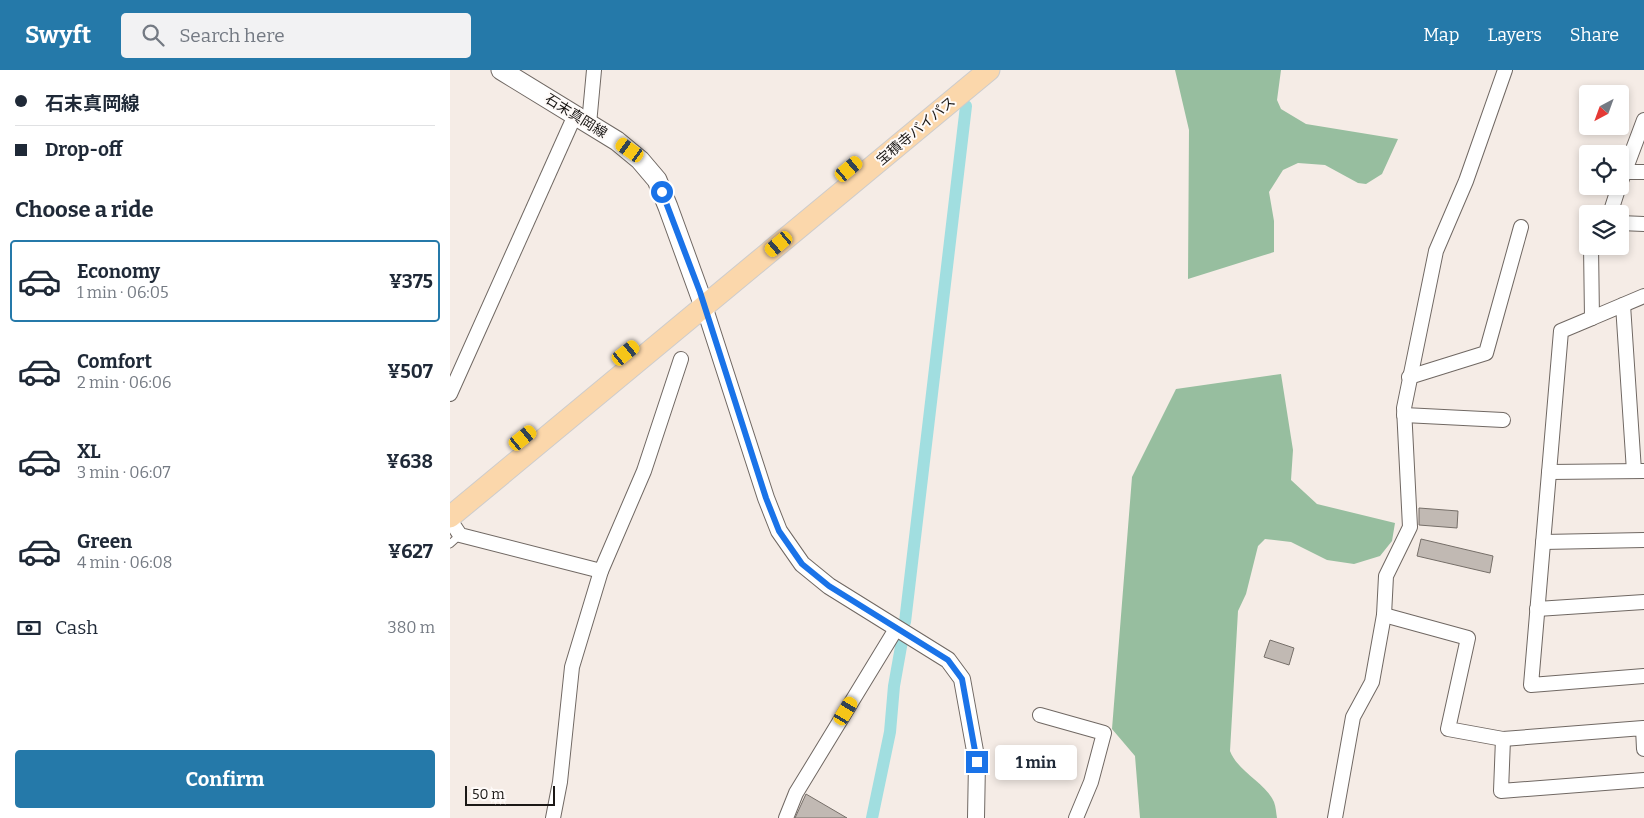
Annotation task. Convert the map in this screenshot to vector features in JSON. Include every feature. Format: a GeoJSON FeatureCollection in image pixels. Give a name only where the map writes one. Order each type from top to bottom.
{"type":"FeatureCollection","features":[{"type":"Feature","properties":{"kind":"main road","name":"石末真岡線"},"geometry":{"type":"LineString","coordinates":[[501,70],[630,150],[649,170],[657,180],[668,206],[702,299]]}},
{"type":"Feature","properties":{"kind":"main road","name":"宝積寺バイパス"},"geometry":{"type":"LineString","coordinates":[[453,529],[702,299],[969,70]]}},
{"type":"Feature","properties":{"kind":"main road","name":"宝積寺バイパス"},"geometry":{"type":"LineString","coordinates":[[450,498],[989,70]]}},
{"type":"Feature","properties":{"kind":"street"},"geometry":{"type":"LineString","coordinates":[[450,394],[582,120],[594,70]]}},
{"type":"Feature","properties":{"kind":"street"},"geometry":{"type":"LineString","coordinates":[[1336,818],[1353,717],[1372,682],[1384,615],[1386,576],[1410,527],[1404,408],[1436,251],[1466,181],[1505,70]]}},
{"type":"Feature","properties":{"kind":"street"},"geometry":{"type":"LineString","coordinates":[[1629,160],[1644,120]]}},
{"type":"Feature","properties":{"kind":"street"},"geometry":{"type":"LineString","coordinates":[[1629,178],[1644,172]]}},
{"type":"Feature","properties":{"kind":"street"},"geometry":{"type":"LineString","coordinates":[[1629,223],[1644,224]]}},
{"type":"Feature","properties":{"kind":"street"},"geometry":{"type":"LineString","coordinates":[[1410,377],[1486,353],[1521,226]]}},
{"type":"Feature","properties":{"kind":"street"},"geometry":{"type":"LineString","coordinates":[[1591,255],[1592,318]]}},
{"type":"Feature","properties":{"kind":"street"},"geometry":{"type":"LineString","coordinates":[[1644,296],[1561,331],[1531,685],[1644,676]]}},
{"type":"Feature","properties":{"kind":"street"},"geometry":{"type":"LineString","coordinates":[[702,299],[766,498],[779,531],[802,564],[829,586],[948,660],[962,679],[977,762],[976,818]]}},
{"type":"Feature","properties":{"kind":"street"},"geometry":{"type":"LineString","coordinates":[[1549,472],[1639,471],[1623,305]]}},
{"type":"Feature","properties":{"kind":"street"},"geometry":{"type":"LineString","coordinates":[[553,818],[560,782],[572,667],[601,571],[644,471],[681,359]]}},
{"type":"Feature","properties":{"kind":"street"},"geometry":{"type":"LineString","coordinates":[[1404,415],[1503,420]]}},
{"type":"Feature","properties":{"kind":"street"},"geometry":{"type":"LineString","coordinates":[[453,529],[601,571]]}},
{"type":"Feature","properties":{"kind":"street"},"geometry":{"type":"LineString","coordinates":[[1543,542],[1644,540]]}},
{"type":"Feature","properties":{"kind":"street"},"geometry":{"type":"LineString","coordinates":[[1537,609],[1644,602]]}},
{"type":"Feature","properties":{"kind":"street"},"geometry":{"type":"LineString","coordinates":[[1384,615],[1468,638],[1448,729],[1503,739],[1643,728],[1644,749]]}},
{"type":"Feature","properties":{"kind":"street"},"geometry":{"type":"LineString","coordinates":[[786,818],[796,793],[896,629]]}},
{"type":"Feature","properties":{"kind":"street"},"geometry":{"type":"LineString","coordinates":[[1040,715],[1104,733],[1091,782],[1076,818]]}},
{"type":"Feature","properties":{"kind":"street"},"geometry":{"type":"LineString","coordinates":[[1503,739],[1501,791],[1644,780]]}},
{"type":"Feature","properties":{"kind":"green space"},"geometry":{"type":"Polygon","coordinates":[[[1175,70],[1281,70],[1277,100],[1281,109],[1306,124],[1398,139],[1382,174],[1366,184],[1358,183],[1325,165],[1298,163],[1283,170],[1269,192],[1274,221],[1274,252],[1188,279],[1189,130],[1175,70]]]}},
{"type":"Feature","properties":{"kind":"green space"},"geometry":{"type":"Polygon","coordinates":[[[1281,374],[1293,450],[1291,480],[1317,504],[1395,523],[1392,541],[1380,556],[1354,564],[1327,560],[1291,542],[1265,539],[1258,546],[1246,594],[1238,611],[1230,751],[1239,765],[1270,795],[1275,804],[1277,818],[1140,818],[1135,756],[1112,729],[1132,477],[1176,389],[1281,374]]]}},
{"type":"Feature","properties":{"kind":"building"},"geometry":{"type":"Polygon","coordinates":[[[1419,508],[1458,511],[1457,528],[1419,525],[1419,508]]]}},
{"type":"Feature","properties":{"kind":"building"},"geometry":{"type":"Polygon","coordinates":[[[1421,539],[1493,556],[1490,573],[1417,556],[1421,539]]]}},
{"type":"Feature","properties":{"kind":"building"},"geometry":{"type":"Polygon","coordinates":[[[1270,640],[1294,648],[1289,665],[1264,657],[1270,640]]]}},
{"type":"Feature","properties":{"kind":"building"},"geometry":{"type":"Polygon","coordinates":[[[806,794],[847,818],[795,818],[806,794]]]}},
{"type":"Feature","properties":{"kind":"waterway"},"geometry":{"type":"LineString","coordinates":[[905,622],[966,106]]}},
{"type":"Feature","properties":{"kind":"waterway"},"geometry":{"type":"LineString","coordinates":[[872,818],[890,732],[894,686],[902,641]]}},
{"type":"Feature","properties":{"kind":"route"},"geometry":{"type":"LineString","coordinates":[[662,192],[700,292],[766,498],[779,531],[802,564],[829,586],[948,660],[962,679],[977,762]]}}]}
